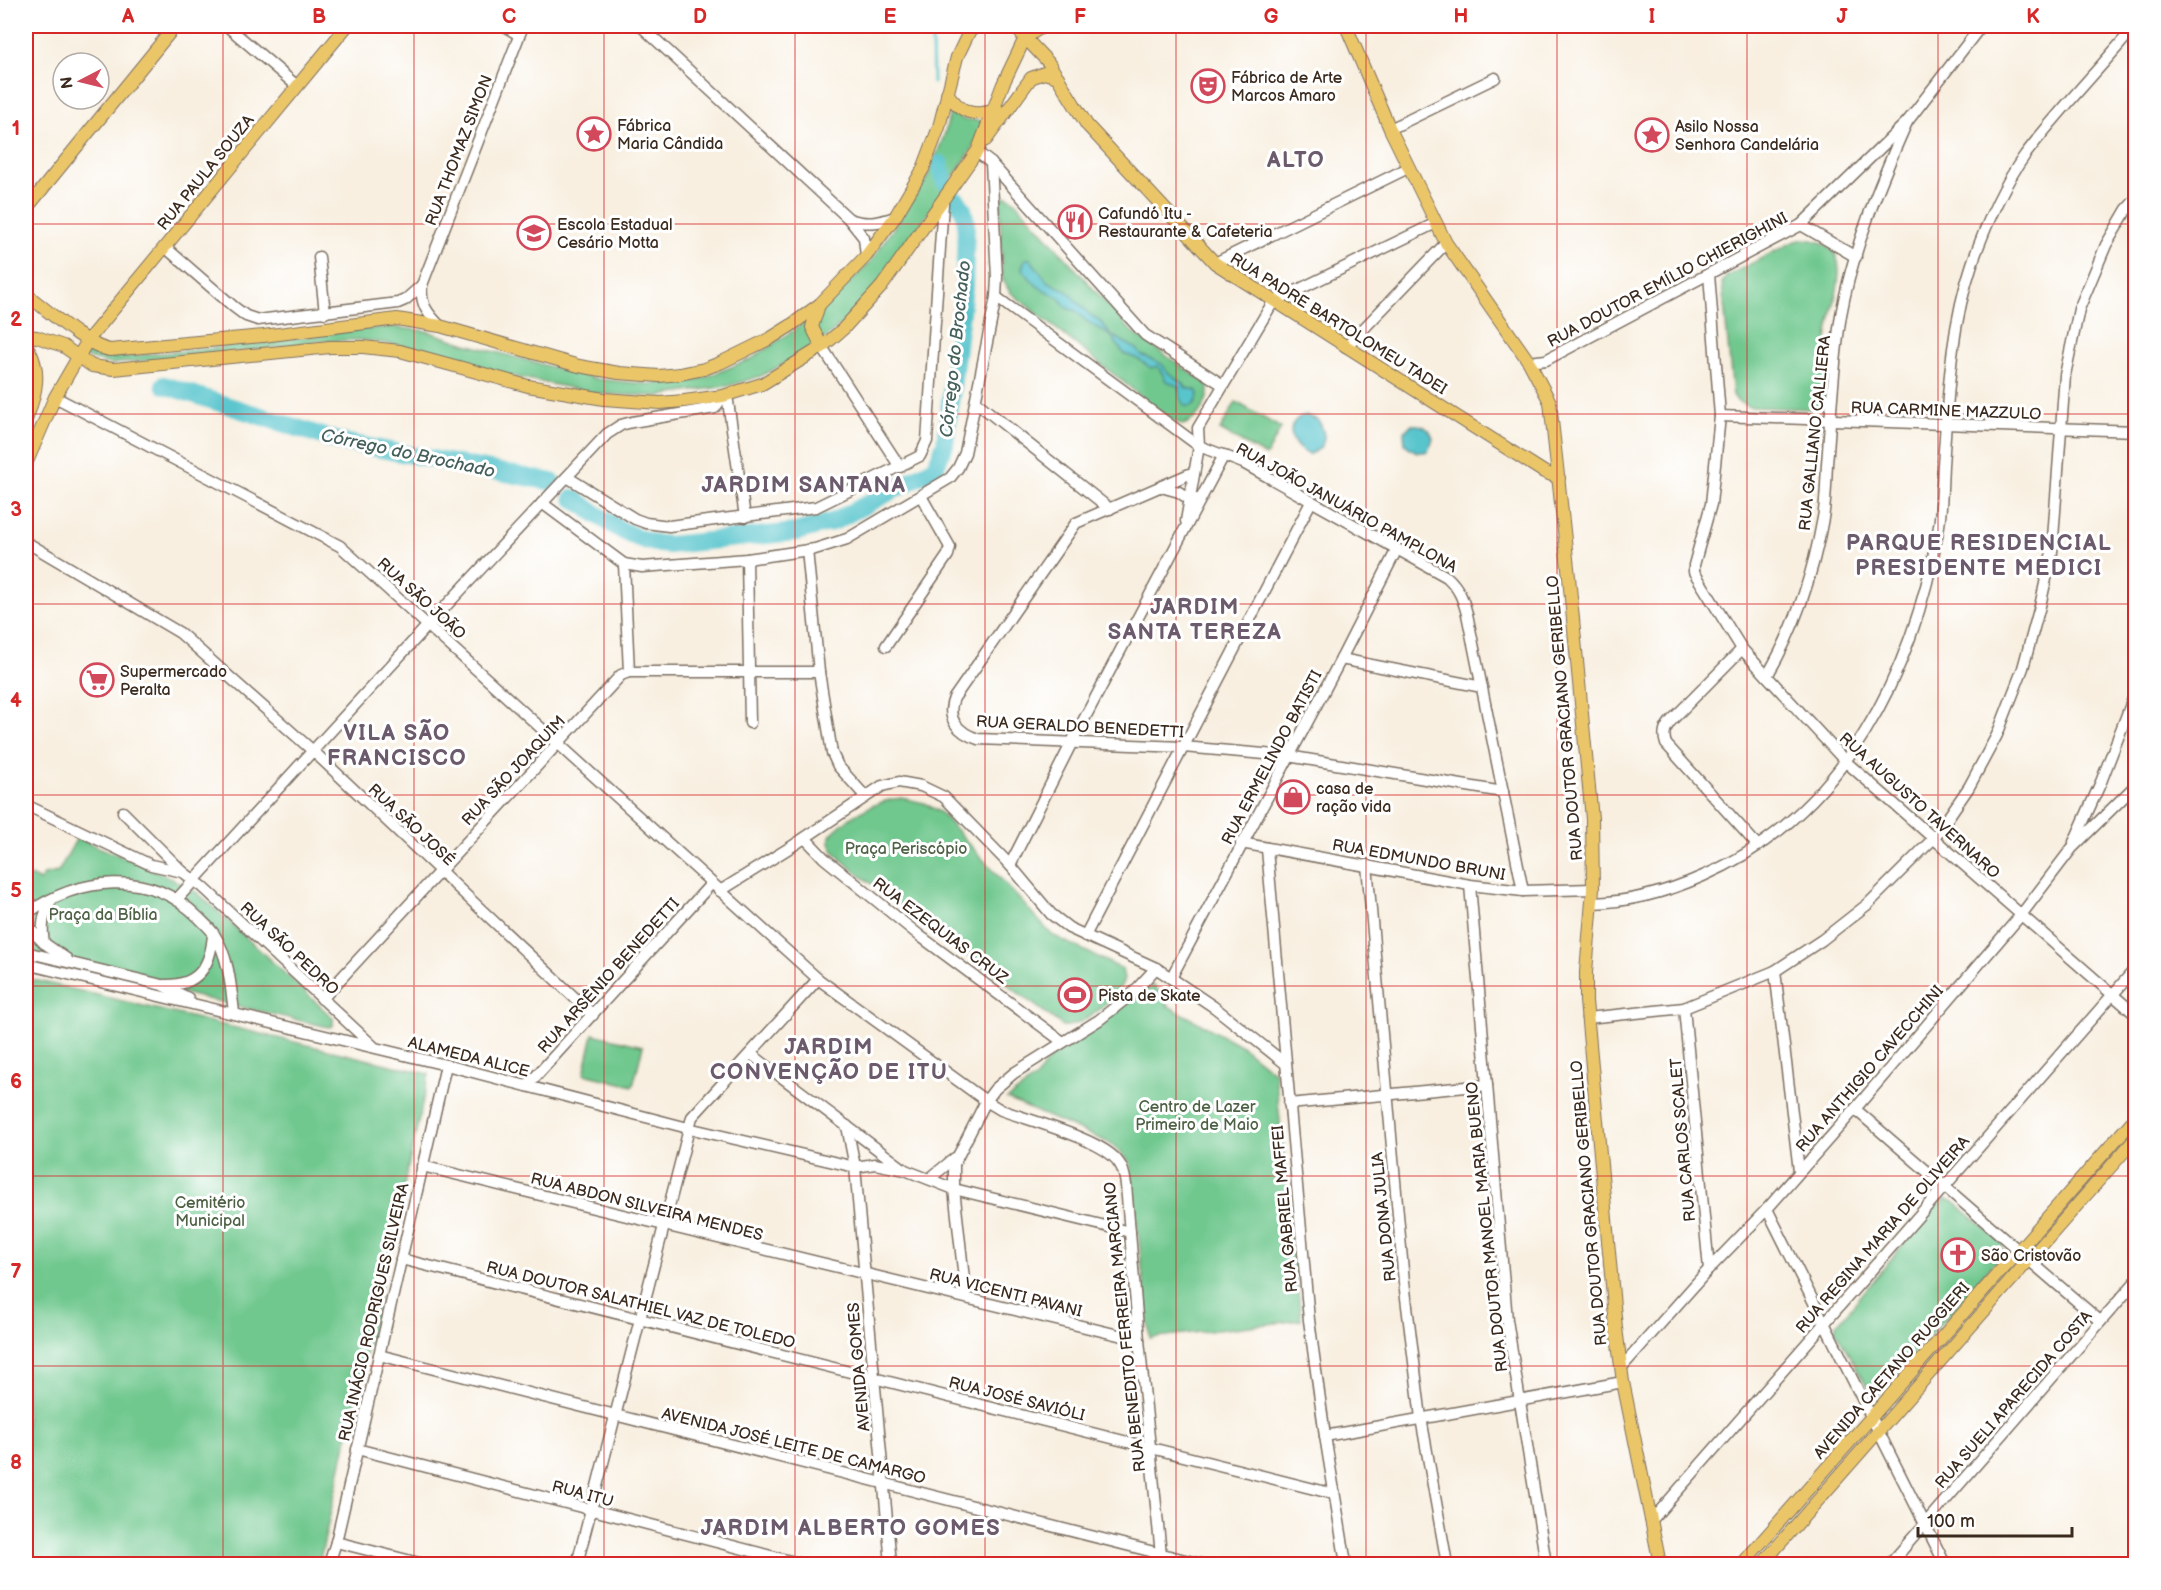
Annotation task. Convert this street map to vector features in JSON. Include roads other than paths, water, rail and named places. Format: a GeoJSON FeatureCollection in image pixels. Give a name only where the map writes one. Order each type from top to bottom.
{"type":"FeatureCollection","features":[{"type":"Feature","properties":{"kind":"main road"},"geometry":{"type":"LineString","coordinates":[[26,208],[175,26]]}},
{"type":"Feature","properties":{"kind":"main road","name":"RUA PAULA SOUZA"},"geometry":{"type":"LineString","coordinates":[[26,464],[55,397],[88,340],[347,26]]}},
{"type":"Feature","properties":{"kind":"main road","name":"RUA PADRE BARTOLOMEU TADEI"},"geometry":{"type":"LineString","coordinates":[[1014,26],[1048,63],[1087,125],[1215,263],[1273,302],[1544,472],[1559,478]]}},
{"type":"Feature","properties":{"kind":"main road"},"geometry":{"type":"LineString","coordinates":[[977,151],[1025,38],[1043,26]]}},
{"type":"Feature","properties":{"kind":"main road","name":"RUA DOUTOR GRACIANO GERIBELLO"},"geometry":{"type":"LineString","coordinates":[[1346,26],[1390,129],[1446,243],[1529,362],[1550,402],[1589,785],[1593,889],[1586,972],[1587,1018],[1616,1328],[1623,1382],[1660,1564]]}},
{"type":"Feature","properties":{"kind":"main road"},"geometry":{"type":"LineString","coordinates":[[26,294],[102,349],[117,350],[263,336],[384,319],[413,320],[440,326],[596,370],[659,376],[704,369],[771,338],[820,304],[866,256],[895,217],[923,169],[939,127],[957,57],[973,28]]}},
{"type":"Feature","properties":{"kind":"main road"},"geometry":{"type":"LineString","coordinates":[[26,336],[37,337],[63,346],[92,366],[127,369],[330,347],[363,347],[400,351],[528,386],[604,399],[660,403],[725,396],[744,391],[776,377],[822,347],[843,329],[866,306],[1034,75],[1044,73],[1058,77]]}},
{"type":"Feature","properties":{"kind":"main road"},"geometry":{"type":"LineString","coordinates":[[947,93],[965,112],[993,111],[1013,104]]}},
{"type":"Feature","properties":{"kind":"main road"},"geometry":{"type":"LineString","coordinates":[[820,304],[812,327],[822,347]]}},
{"type":"Feature","properties":{"kind":"main road"},"geometry":{"type":"LineString","coordinates":[[26,345],[33,359],[37,376],[36,392],[27,415]]}},
{"type":"Feature","properties":{"kind":"main road","name":"AVENIDA CAETANO RUGGIERI"},"geometry":{"type":"LineString","coordinates":[[1742,1564],[2136,1117]]}},
{"type":"Feature","properties":{"kind":"main road","name":"AVENIDA CAETANO RUGGIERI"},"geometry":{"type":"LineString","coordinates":[[1761,1564],[2136,1138]]}},
{"type":"Feature","properties":{"kind":"street"},"geometry":{"type":"LineString","coordinates":[[227,26],[297,86]]}},
{"type":"Feature","properties":{"kind":"street"},"geometry":{"type":"LineString","coordinates":[[504,26],[521,30]]}},
{"type":"Feature","properties":{"kind":"street"},"geometry":{"type":"LineString","coordinates":[[641,26],[848,218],[864,238],[866,256]]}},
{"type":"Feature","properties":{"kind":"street","name":"RUA DOUTOR EMÍLIO CHIERIGHINI"},"geometry":{"type":"LineString","coordinates":[[1529,362],[1546,360],[1801,225],[1907,122],[1981,26]]}},
{"type":"Feature","properties":{"kind":"street"},"geometry":{"type":"LineString","coordinates":[[1592,903],[1634,899],[1662,892],[1720,869],[1758,846],[1803,811],[1846,762],[1866,734],[1892,684],[1914,628],[1923,597],[1939,524],[1949,376],[1962,297],[1983,234],[2024,156],[2126,38],[2133,26]]}},
{"type":"Feature","properties":{"kind":"street","name":"RUA THOMAZ SIMON"},"geometry":{"type":"LineString","coordinates":[[422,285],[521,30]]}},
{"type":"Feature","properties":{"kind":"street"},"geometry":{"type":"LineString","coordinates":[[1390,129],[1495,78]]}},
{"type":"Feature","properties":{"kind":"street","name":"RUA GALLIANO CALLIERA"},"geometry":{"type":"LineString","coordinates":[[1767,676],[1801,605],[1811,576],[1823,516],[1841,315],[1856,257],[1885,172],[1907,122]]}},
{"type":"Feature","properties":{"kind":"street"},"geometry":{"type":"LineString","coordinates":[[977,151],[991,163],[1144,334],[1223,385]]}},
{"type":"Feature","properties":{"kind":"street"},"geometry":{"type":"LineString","coordinates":[[1870,159],[1881,162],[1885,172]]}},
{"type":"Feature","properties":{"kind":"street"},"geometry":{"type":"LineString","coordinates":[[542,503],[624,564],[642,567],[747,559],[829,546],[847,539],[950,478],[965,453],[996,297],[998,277],[991,163]]}},
{"type":"Feature","properties":{"kind":"street"},"geometry":{"type":"LineString","coordinates":[[1215,263],[1408,168]]}},
{"type":"Feature","properties":{"kind":"street"},"geometry":{"type":"LineString","coordinates":[[1587,1018],[1684,1008],[1775,970],[1822,940],[1869,904],[1934,838],[1974,777],[1996,735],[2023,668],[2052,552],[2065,375],[2079,309],[2088,282],[2106,245],[2127,209],[2136,199]]}},
{"type":"Feature","properties":{"kind":"street"},"geometry":{"type":"LineString","coordinates":[[567,477],[635,519],[669,526],[816,507],[920,456],[927,441],[943,202]]}},
{"type":"Feature","properties":{"kind":"street"},"geometry":{"type":"LineString","coordinates":[[848,218],[868,224],[895,217]]}},
{"type":"Feature","properties":{"kind":"street"},"geometry":{"type":"LineString","coordinates":[[1184,533],[1199,446],[1198,428],[1273,302],[1436,223]]}},
{"type":"Feature","properties":{"kind":"street"},"geometry":{"type":"LineString","coordinates":[[1801,225],[1856,257]]}},
{"type":"Feature","properties":{"kind":"street"},"geometry":{"type":"LineString","coordinates":[[1346,347],[1446,243]]}},
{"type":"Feature","properties":{"kind":"street"},"geometry":{"type":"LineString","coordinates":[[165,247],[234,307],[252,319],[266,320],[398,303],[422,285]]}},
{"type":"Feature","properties":{"kind":"street"},"geometry":{"type":"LineString","coordinates":[[319,257],[326,313]]}},
{"type":"Feature","properties":{"kind":"street"},"geometry":{"type":"LineString","coordinates":[[1709,274],[1720,416]]}},
{"type":"Feature","properties":{"kind":"street"},"geometry":{"type":"LineString","coordinates":[[422,285],[424,308],[440,326]]}},
{"type":"Feature","properties":{"kind":"street","name":"RUA JOÃO JANUÁRIO PAMPLONA"},"geometry":{"type":"LineString","coordinates":[[996,297],[1199,446],[1243,463],[1447,577],[1455,585],[1463,598],[1467,614],[1523,891]]}},
{"type":"Feature","properties":{"kind":"street"},"geometry":{"type":"LineString","coordinates":[[822,347],[900,467]]}},
{"type":"Feature","properties":{"kind":"street"},"geometry":{"type":"LineString","coordinates":[[725,396],[746,517]]}},
{"type":"Feature","properties":{"kind":"street"},"geometry":{"type":"LineString","coordinates":[[177,899],[429,624],[613,429],[632,422],[716,408],[725,396]]}},
{"type":"Feature","properties":{"kind":"street","name":"RUA SÃO JOÃO"},"geometry":{"type":"LineString","coordinates":[[55,397],[340,546],[429,624],[715,888],[818,979]]}},
{"type":"Feature","properties":{"kind":"street"},"geometry":{"type":"LineString","coordinates":[[975,402],[1110,509]]}},
{"type":"Feature","properties":{"kind":"street","name":"RUA CARMINE MAZZULO"},"geometry":{"type":"LineString","coordinates":[[1720,416],[2136,432]]}},
{"type":"Feature","properties":{"kind":"street","name":"RUA AUGUSTO TAVERNARO"},"geometry":{"type":"LineString","coordinates":[[1720,416],[1712,504],[1694,572],[1742,649],[1846,762],[2136,1015]]}},
{"type":"Feature","properties":{"kind":"street"},"geometry":{"type":"LineString","coordinates":[[1224,455],[1072,742],[1010,866],[1051,914],[1069,928],[1156,968],[1214,1007],[1286,1064]]}},
{"type":"Feature","properties":{"kind":"street","name":"RUA GERALDO BENEDETTI"},"geometry":{"type":"LineString","coordinates":[[1194,472],[1076,523],[954,698],[951,716],[956,726],[967,735],[978,739],[1183,747],[1288,756],[1503,792]]}},
{"type":"Feature","properties":{"kind":"street"},"geometry":{"type":"LineString","coordinates":[[1161,487],[1179,492],[1190,500]]}},
{"type":"Feature","properties":{"kind":"street"},"geometry":{"type":"LineString","coordinates":[[886,646],[948,555],[950,547],[921,496]]}},
{"type":"Feature","properties":{"kind":"street"},"geometry":{"type":"LineString","coordinates":[[1190,500],[1203,496]]}},
{"type":"Feature","properties":{"kind":"street"},"geometry":{"type":"LineString","coordinates":[[1086,936],[1311,502]]}},
{"type":"Feature","properties":{"kind":"street","name":"RUA SÃO JOSÉ"},"geometry":{"type":"LineString","coordinates":[[26,542],[180,633],[313,751],[593,1016]]}},
{"type":"Feature","properties":{"kind":"street","name":"RUA ERMELINDO BATISTI"},"geometry":{"type":"LineString","coordinates":[[1171,978],[1397,549]]}},
{"type":"Feature","properties":{"kind":"street"},"geometry":{"type":"LineString","coordinates":[[807,550],[819,672],[832,753],[838,766],[865,796]]}},
{"type":"Feature","properties":{"kind":"street"},"geometry":{"type":"LineString","coordinates":[[747,559],[750,723]]}},
{"type":"Feature","properties":{"kind":"street"},"geometry":{"type":"LineString","coordinates":[[624,564],[629,672],[819,672]]}},
{"type":"Feature","properties":{"kind":"street"},"geometry":{"type":"LineString","coordinates":[[1742,649],[1670,722],[1665,728],[1664,736],[1666,744],[1758,846]]}},
{"type":"Feature","properties":{"kind":"street"},"geometry":{"type":"LineString","coordinates":[[1341,659],[1482,687]]}},
{"type":"Feature","properties":{"kind":"street","name":"RUA SÃO JOAQUIM"},"geometry":{"type":"LineString","coordinates":[[322,999],[621,675],[629,672]]}},
{"type":"Feature","properties":{"kind":"street"},"geometry":{"type":"LineString","coordinates":[[2072,848],[2101,782],[2136,691]]}},
{"type":"Feature","properties":{"kind":"street","name":"RUA ARSÊNIO BENEDETTI"},"geometry":{"type":"LineString","coordinates":[[527,1086],[715,888],[805,838],[882,786],[899,782],[921,786],[944,797],[1010,866]]}},
{"type":"Feature","properties":{"kind":"street","name":"RUA ANTHIGIO CAVECCHINI"},"geometry":{"type":"LineString","coordinates":[[1621,1368],[1855,1109],[2021,915],[2072,848],[2136,784]]}},
{"type":"Feature","properties":{"kind":"street","name":"RUA SÃO PEDRO"},"geometry":{"type":"LineString","coordinates":[[26,805],[151,865],[183,872]]}},
{"type":"Feature","properties":{"kind":"street","name":"RUA SÃO PEDRO"},"geometry":{"type":"LineString","coordinates":[[123,812],[183,872],[195,880],[376,1048]]}},
{"type":"Feature","properties":{"kind":"street","name":"RUA EZEQUIAS CRUZ"},"geometry":{"type":"LineString","coordinates":[[805,838],[824,858],[920,936],[1064,1042]]}},
{"type":"Feature","properties":{"kind":"street","name":"RUA EDMUNDO BRUNI"},"geometry":{"type":"LineString","coordinates":[[1241,843],[1470,885],[1523,891],[1593,889]]}},
{"type":"Feature","properties":{"kind":"street","name":"RUA GABRIEL MAFFEI"},"geometry":{"type":"LineString","coordinates":[[1267,849],[1309,1320],[1346,1564]]}},
{"type":"Feature","properties":{"kind":"street","name":"RUA DONA JULIA"},"geometry":{"type":"LineString","coordinates":[[1366,865],[1404,1282],[1421,1418],[1447,1564]]}},
{"type":"Feature","properties":{"kind":"street"},"geometry":{"type":"LineString","coordinates":[[26,898],[30,911],[79,889],[111,883],[148,886],[177,899],[213,933],[224,954],[230,976],[234,1013]]}},
{"type":"Feature","properties":{"kind":"street","name":"RUA DOUTOR MANOEL MARIA BUENO"},"geometry":{"type":"LineString","coordinates":[[1470,885],[1507,1320],[1546,1564]]}},
{"type":"Feature","properties":{"kind":"street"},"geometry":{"type":"LineString","coordinates":[[44,943],[42,923],[51,900]]}},
{"type":"Feature","properties":{"kind":"street"},"geometry":{"type":"LineString","coordinates":[[26,925],[44,943],[76,964]]}},
{"type":"Feature","properties":{"kind":"street"},"geometry":{"type":"LineString","coordinates":[[162,985],[183,984],[194,980],[200,974],[213,946],[213,933]]}},
{"type":"Feature","properties":{"kind":"street"},"geometry":{"type":"LineString","coordinates":[[26,955],[34,954],[162,985],[195,1004]]}},
{"type":"Feature","properties":{"kind":"street","name":"ALAMEDA ALICE"},"geometry":{"type":"LineString","coordinates":[[26,964],[446,1065],[688,1128],[855,1167],[875,1164],[905,1170]]}},
{"type":"Feature","properties":{"kind":"street"},"geometry":{"type":"LineString","coordinates":[[966,1297],[953,1174],[955,1158],[986,1101],[995,1089],[1014,1073],[1108,1014],[1133,993],[1156,968]]}},
{"type":"Feature","properties":{"kind":"street","name":"RUA REGINA MARIA DE OLIVEIRA"},"geometry":{"type":"LineString","coordinates":[[1651,1521],[2136,968]]}},
{"type":"Feature","properties":{"kind":"street"},"geometry":{"type":"LineString","coordinates":[[1775,970],[1799,1171]]}},
{"type":"Feature","properties":{"kind":"street"},"geometry":{"type":"LineString","coordinates":[[577,1564],[692,1117],[752,1054],[818,979]]}},
{"type":"Feature","properties":{"kind":"street","name":"RUA BENEDITO FERREIRA MARCIANO"},"geometry":{"type":"LineString","coordinates":[[818,979],[986,1101],[1001,1110],[1097,1145],[1110,1153],[1120,1164],[1125,1175],[1139,1340],[1162,1559]]}},
{"type":"Feature","properties":{"kind":"street","name":"RUA CARLOS SCALET"},"geometry":{"type":"LineString","coordinates":[[1684,1008],[1709,1269]]}},
{"type":"Feature","properties":{"kind":"street"},"geometry":{"type":"LineString","coordinates":[[752,1054],[905,1170],[954,1189],[1130,1232]]}},
{"type":"Feature","properties":{"kind":"street","name":"RUA INÁCIO RODRIGUES SILVEIRA"},"geometry":{"type":"LineString","coordinates":[[329,1564],[446,1065]]}},
{"type":"Feature","properties":{"kind":"street"},"geometry":{"type":"LineString","coordinates":[[1289,1104],[1487,1085]]}},
{"type":"Feature","properties":{"kind":"street"},"geometry":{"type":"LineString","coordinates":[[1855,1109],[2018,1250]]}},
{"type":"Feature","properties":{"kind":"street","name":"AVENIDA GOMES"},"geometry":{"type":"LineString","coordinates":[[847,1126],[855,1167],[891,1564]]}},
{"type":"Feature","properties":{"kind":"street","name":"AVENIDA GOMES"},"geometry":{"type":"LineString","coordinates":[[855,1167],[856,1133]]}},
{"type":"Feature","properties":{"kind":"street"},"geometry":{"type":"LineString","coordinates":[[929,1179],[955,1158]]}},
{"type":"Feature","properties":{"kind":"street","name":"RUA ABDON SILVEIRA MENDES"},"geometry":{"type":"LineString","coordinates":[[422,1166],[865,1273]]}},
{"type":"Feature","properties":{"kind":"street"},"geometry":{"type":"LineString","coordinates":[[1767,1209],[1945,1564]]}},
{"type":"Feature","properties":{"kind":"street","name":"RUA DOUTOR SALATHIEL VAZ DE TOLEDO"},"geometry":{"type":"LineString","coordinates":[[401,1259],[874,1378]]}},
{"type":"Feature","properties":{"kind":"street"},"geometry":{"type":"LineString","coordinates":[[2029,1260],[2100,1321]]}},
{"type":"Feature","properties":{"kind":"street","name":"RUA VICENTI PAVANI"},"geometry":{"type":"LineString","coordinates":[[865,1273],[1139,1340]]}},
{"type":"Feature","properties":{"kind":"street","name":"RUA SUELI APARECIDA COSTA"},"geometry":{"type":"LineString","coordinates":[[1890,1564],[2136,1281]]}},
{"type":"Feature","properties":{"kind":"street","name":"AVENIDA JOSÉ LEITE DE CAMARGO"},"geometry":{"type":"LineString","coordinates":[[379,1355],[884,1484],[1162,1559],[1201,1564]]}},
{"type":"Feature","properties":{"kind":"street","name":"RUA JOSÉ SAVIÓLI"},"geometry":{"type":"LineString","coordinates":[[874,1378],[1334,1494]]}},
{"type":"Feature","properties":{"kind":"street"},"geometry":{"type":"LineString","coordinates":[[1325,1436],[1623,1382]]}},
{"type":"Feature","properties":{"kind":"street","name":"RUA ITU"},"geometry":{"type":"LineString","coordinates":[[357,1449],[794,1564]]}},
{"type":"Feature","properties":{"kind":"street"},"geometry":{"type":"LineString","coordinates":[[336,1542],[423,1564]]}},
{"type":"Feature","properties":{"kind":"water"},"geometry":{"type":"Polygon","coordinates":[[[1030,259],[1047,281],[1067,291],[1090,315],[1099,320],[1111,335],[1137,349],[1141,355],[1162,364],[1166,371],[1183,383],[1186,388],[1196,390],[1198,394],[1194,404],[1185,406],[1180,396],[1180,387],[1166,381],[1158,366],[1151,368],[1138,359],[1124,354],[1111,336],[1086,321],[1076,311],[1067,308],[1059,298],[1037,286],[1022,269],[1024,260],[1030,259]]]}},
{"type":"Feature","properties":{"kind":"water"},"geometry":{"type":"Polygon","coordinates":[[[1306,415],[1318,420],[1324,436],[1319,449],[1309,454],[1297,446],[1291,434],[1294,422],[1306,415]]]}},
{"type":"Feature","properties":{"kind":"water"},"geometry":{"type":"Polygon","coordinates":[[[1411,425],[1422,426],[1430,432],[1433,439],[1428,451],[1416,451],[1405,444],[1404,432],[1411,425]]]}},
{"type":"Feature","properties":{"kind":"waterway","name":"Córrego do Brochado"},"geometry":{"type":"LineString","coordinates":[[933,83],[932,41],[937,26]]}},
{"type":"Feature","properties":{"kind":"waterway","name":"Córrego do Brochado"},"geometry":{"type":"LineString","coordinates":[[940,164],[944,181]]}},
{"type":"Feature","properties":{"kind":"waterway","name":"Córrego do Brochado"},"geometry":{"type":"LineString","coordinates":[[573,498],[630,535],[669,545],[796,532],[835,521],[931,470],[936,466],[945,444],[964,288],[966,222],[963,209],[957,200]]}},
{"type":"Feature","properties":{"kind":"waterway","name":"Córrego do Brochado"},"geometry":{"type":"LineString","coordinates":[[164,385],[338,441],[552,482]]}},
{"type":"Feature","properties":{"kind":"place","name":"Fábrica de Arte Marcos Amaro"},"geometry":{"type":"Point","coordinates":[1208,86]}},
{"type":"Feature","properties":{"kind":"place","name":"Fábrica Maria Cândida"},"geometry":{"type":"Point","coordinates":[594,134]}},
{"type":"Feature","properties":{"kind":"place","name":"Asilo Nossa Senhora Candelária"},"geometry":{"type":"Point","coordinates":[1652,135]}},
{"type":"Feature","properties":{"kind":"place","name":"Cafundó Itu - Restaurante & Cafeteria"},"geometry":{"type":"Point","coordinates":[1075,222]}},
{"type":"Feature","properties":{"kind":"place","name":"Escola Estadual Cesário Motta"},"geometry":{"type":"Point","coordinates":[534,233]}},
{"type":"Feature","properties":{"kind":"place","name":"Supermercado Peralta"},"geometry":{"type":"Point","coordinates":[97,680]}},
{"type":"Feature","properties":{"kind":"place","name":"casa de ração vida"},"geometry":{"type":"Point","coordinates":[1293,797]}},
{"type":"Feature","properties":{"kind":"place","name":"Pista de Skate"},"geometry":{"type":"Point","coordinates":[1075,995]}},
{"type":"Feature","properties":{"kind":"place","name":"São Cristovão"},"geometry":{"type":"Point","coordinates":[1958,1255]}},
{"type":"Feature","properties":{"kind":"district","name":"ALTO"},"geometry":{"type":"Point","coordinates":[1296,159]}},
{"type":"Feature","properties":{"kind":"district","name":"JARDIM SANTANA"},"geometry":{"type":"Point","coordinates":[804,484]}},
{"type":"Feature","properties":{"kind":"district","name":"PARQUE RESIDENCIAL PRESIDENTE MEDICI"},"geometry":{"type":"Point","coordinates":[1979,554]}},
{"type":"Feature","properties":{"kind":"district","name":"JARDIM SANTA TEREZA"},"geometry":{"type":"Point","coordinates":[1195,618]}},
{"type":"Feature","properties":{"kind":"district","name":"VILA SÃO FRANCISCO"},"geometry":{"type":"Point","coordinates":[397,744]}},
{"type":"Feature","properties":{"kind":"district","name":"JARDIM CONVENÇÃO DE ITU"},"geometry":{"type":"Point","coordinates":[829,1058]}},
{"type":"Feature","properties":{"kind":"district","name":"JARDIM ALBERTO GOMES"},"geometry":{"type":"Point","coordinates":[851,1527]}},
{"type":"Feature","properties":{"kind":"park label","name":"Praça Periscópio"},"geometry":{"type":"Point","coordinates":[906,848]}},
{"type":"Feature","properties":{"kind":"park label","name":"Praça da Bíblia"},"geometry":{"type":"Point","coordinates":[103,914]}},
{"type":"Feature","properties":{"kind":"park label","name":"Centro de Lazer Primeiro de Maio"},"geometry":{"type":"Point","coordinates":[1197,1115]}},
{"type":"Feature","properties":{"kind":"park label","name":"Cemitério Municipal"},"geometry":{"type":"Point","coordinates":[210,1211]}}]}
